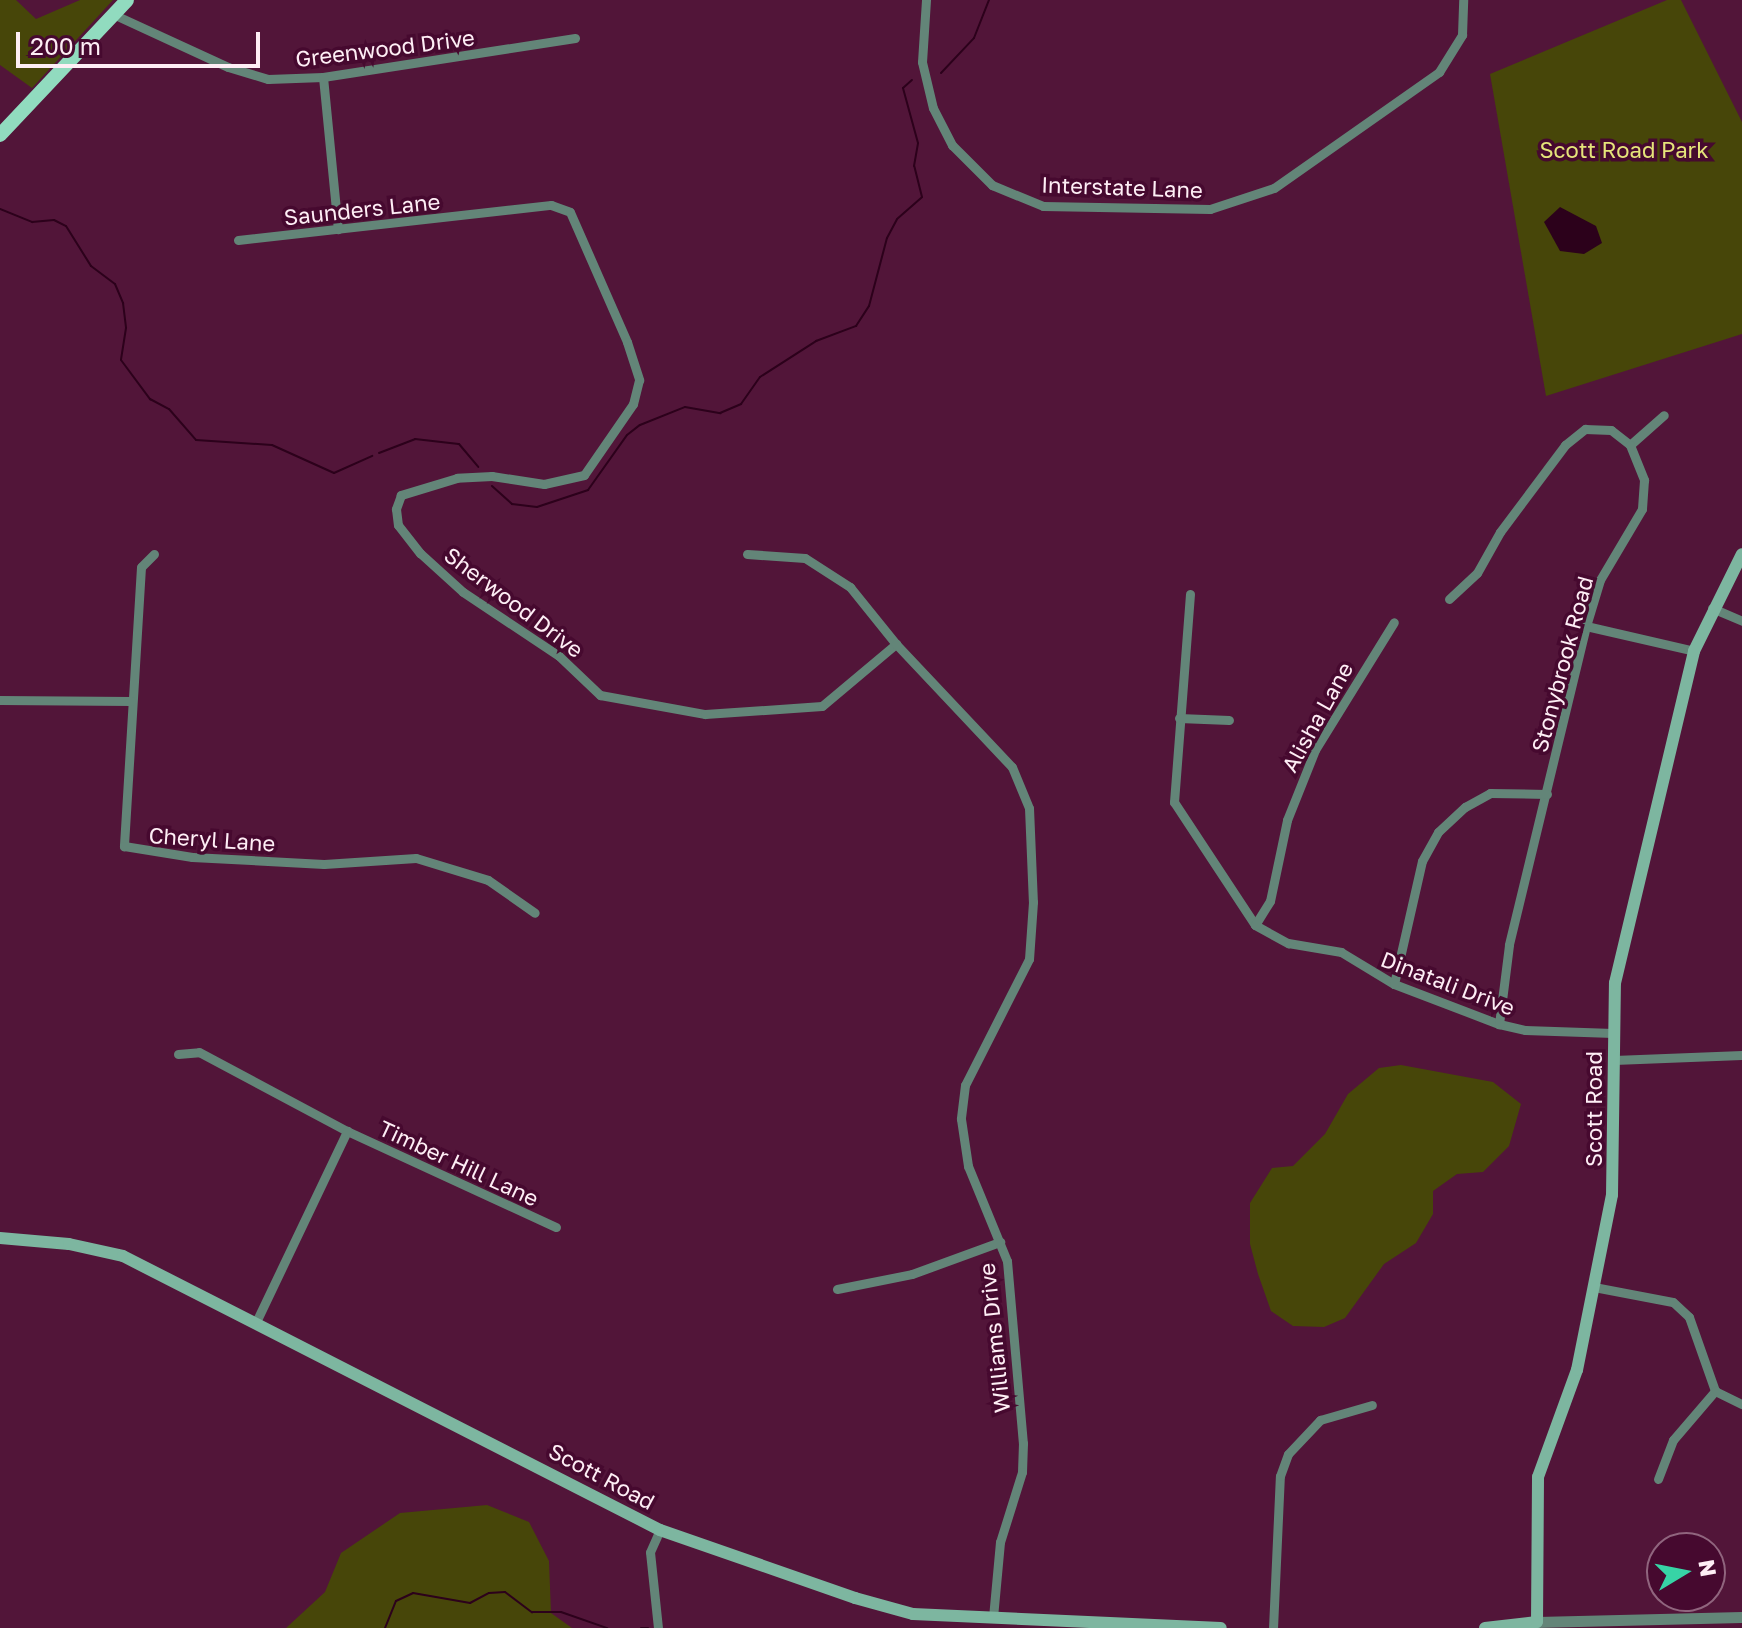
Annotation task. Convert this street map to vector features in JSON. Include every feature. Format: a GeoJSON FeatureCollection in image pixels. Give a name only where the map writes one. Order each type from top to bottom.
{"type":"FeatureCollection","features":[{"type":"Feature","properties":{"kind":"main road"},"geometry":{"type":"LineString","coordinates":[[0,135],[127,0]]}},
{"type":"Feature","properties":{"kind":"main road","name":"Scott Road"},"geometry":{"type":"LineString","coordinates":[[1537,1622],[1538,1477],[1573,1383],[1614,1177],[1613,1033],[1617,973],[1694,651],[1712,608],[1742,554]]}},
{"type":"Feature","properties":{"kind":"main road","name":"Scott Road"},"geometry":{"type":"LineString","coordinates":[[0,1238],[69,1244],[123,1256],[660,1530],[913,1614],[1103,1626],[1221,1628]]}},
{"type":"Feature","properties":{"kind":"main road"},"geometry":{"type":"LineString","coordinates":[[1485,1628],[1537,1622]]}},
{"type":"Feature","properties":{"kind":"street","name":"Interstate Lane"},"geometry":{"type":"LineString","coordinates":[[926,0],[922,40],[927,89],[952,145],[978,175],[1043,206],[1210,209],[1274,188],[1313,164],[1439,72],[1462,35],[1463,0]]}},
{"type":"Feature","properties":{"kind":"street","name":"Greenwood Drive"},"geometry":{"type":"LineString","coordinates":[[115,15],[228,67],[268,79],[323,77],[575,38]]}},
{"type":"Feature","properties":{"kind":"street"},"geometry":{"type":"LineString","coordinates":[[323,77],[338,229]]}},
{"type":"Feature","properties":{"kind":"street","name":"Sherwood Drive"},"geometry":{"type":"LineString","coordinates":[[489,213],[551,205],[570,212],[580,226],[639,380],[633,404],[584,475],[544,484],[475,476],[401,495],[398,525],[420,553],[463,592],[559,656],[600,695],[636,705],[705,714],[822,706],[896,644]]}},
{"type":"Feature","properties":{"kind":"street","name":"Saunders Lane"},"geometry":{"type":"LineString","coordinates":[[238,240],[489,213]]}},
{"type":"Feature","properties":{"kind":"street"},"geometry":{"type":"LineString","coordinates":[[1449,599],[1477,573],[1500,532],[1565,445],[1585,429],[1611,430],[1630,445],[1664,415]]}},
{"type":"Feature","properties":{"kind":"street","name":"Stonybrook Road"},"geometry":{"type":"LineString","coordinates":[[1499,1024],[1509,945],[1586,626],[1600,580],[1642,509],[1644,480],[1630,445]]}},
{"type":"Feature","properties":{"kind":"street","name":"Cheryl Lane"},"geometry":{"type":"LineString","coordinates":[[154,554],[141,567],[124,846],[133,851],[324,864],[416,858],[488,880],[535,913]]}},
{"type":"Feature","properties":{"kind":"street","name":"Williams Drive"},"geometry":{"type":"LineString","coordinates":[[747,554],[783,554],[828,569],[1012,767],[1029,808],[1033,902],[1029,959],[965,1085],[961,1119],[968,1166],[1000,1242],[1010,1286],[1023,1443],[1022,1472],[1000,1542],[993,1618]]}},
{"type":"Feature","properties":{"kind":"street","name":"Dinatali Drive"},"geometry":{"type":"LineString","coordinates":[[1190,594],[1174,802],[1255,925],[1288,943],[1341,952],[1394,984],[1499,1024],[1525,1030],[1613,1033]]}},
{"type":"Feature","properties":{"kind":"street"},"geometry":{"type":"LineString","coordinates":[[1712,608],[1742,621]]}},
{"type":"Feature","properties":{"kind":"street","name":"Alisha Lane"},"geometry":{"type":"LineString","coordinates":[[1255,925],[1270,901],[1287,820],[1315,750],[1394,622]]}},
{"type":"Feature","properties":{"kind":"street"},"geometry":{"type":"LineString","coordinates":[[1586,626],[1694,651]]}},
{"type":"Feature","properties":{"kind":"street"},"geometry":{"type":"LineString","coordinates":[[0,700],[131,701]]}},
{"type":"Feature","properties":{"kind":"street"},"geometry":{"type":"LineString","coordinates":[[1179,718],[1229,720]]}},
{"type":"Feature","properties":{"kind":"street"},"geometry":{"type":"LineString","coordinates":[[1394,984],[1422,861],[1438,832],[1465,807],[1490,793],[1547,794]]}},
{"type":"Feature","properties":{"kind":"street","name":"Timber Hill Lane"},"geometry":{"type":"LineString","coordinates":[[178,1054],[199,1052],[347,1131],[556,1227]]}},
{"type":"Feature","properties":{"kind":"street"},"geometry":{"type":"LineString","coordinates":[[1614,1060],[1742,1055]]}},
{"type":"Feature","properties":{"kind":"street","name":"Timber Hill Lane"},"geometry":{"type":"LineString","coordinates":[[256,1322],[347,1131]]}},
{"type":"Feature","properties":{"kind":"street"},"geometry":{"type":"LineString","coordinates":[[837,1289],[912,1274],[1000,1242]]}},
{"type":"Feature","properties":{"kind":"street"},"geometry":{"type":"LineString","coordinates":[[1594,1287],[1673,1302],[1689,1317],[1715,1391],[1742,1404]]}},
{"type":"Feature","properties":{"kind":"street"},"geometry":{"type":"LineString","coordinates":[[1658,1479],[1673,1440],[1715,1391]]}},
{"type":"Feature","properties":{"kind":"street"},"geometry":{"type":"LineString","coordinates":[[1273,1628],[1280,1476],[1288,1454],[1320,1420],[1372,1405]]}},
{"type":"Feature","properties":{"kind":"street"},"geometry":{"type":"LineString","coordinates":[[658,1628],[650,1552],[660,1530]]}},
{"type":"Feature","properties":{"kind":"street"},"geometry":{"type":"LineString","coordinates":[[1537,1622],[1742,1617]]}},
{"type":"Feature","properties":{"kind":"green space"},"geometry":{"type":"Polygon","coordinates":[[[0,0],[16,0],[36,19],[80,0],[113,0],[32,88],[0,65],[0,0]]]}},
{"type":"Feature","properties":{"kind":"green space","name":"Scott Road Park"},"geometry":{"type":"Polygon","coordinates":[[[1667,0],[1681,0],[1742,122],[1742,334],[1546,396],[1490,74],[1667,0]]]}},
{"type":"Feature","properties":{"kind":"green space"},"geometry":{"type":"Polygon","coordinates":[[[1401,1065],[1493,1082],[1521,1104],[1509,1146],[1483,1172],[1457,1174],[1433,1191],[1433,1214],[1416,1243],[1384,1264],[1345,1318],[1324,1327],[1293,1326],[1271,1311],[1258,1274],[1250,1244],[1250,1203],[1272,1168],[1293,1166],[1325,1134],[1348,1094],[1379,1068],[1401,1065]]]}},
{"type":"Feature","properties":{"kind":"green space"},"geometry":{"type":"Polygon","coordinates":[[[487,1505],[529,1522],[549,1561],[551,1613],[572,1628],[286,1628],[325,1592],[341,1553],[400,1513],[487,1505]]]}},
{"type":"Feature","properties":{"kind":"shaded area"},"geometry":{"type":"Polygon","coordinates":[[[1560,207],[1596,226],[1602,243],[1584,254],[1560,251],[1544,222],[1560,207]]]}},
{"type":"Feature","properties":{"kind":"waterway"},"geometry":{"type":"LineString","coordinates":[[941,73],[974,38],[989,0]]}},
{"type":"Feature","properties":{"kind":"waterway"},"geometry":{"type":"LineString","coordinates":[[492,486],[512,504],[537,507],[588,490],[627,435],[640,425],[685,407],[720,413],[741,404],[760,377],[816,341],[856,326],[869,306],[887,238],[897,219],[922,197],[914,166],[918,143],[903,88],[912,80]]}},
{"type":"Feature","properties":{"kind":"waterway"},"geometry":{"type":"LineString","coordinates":[[0,209],[32,222],[54,220],[66,226],[91,266],[115,284],[123,303],[126,328],[121,360],[150,399],[169,409],[196,440],[272,445],[334,473],[372,456]]}},
{"type":"Feature","properties":{"kind":"waterway"},"geometry":{"type":"LineString","coordinates":[[379,453],[415,439],[459,444],[478,467]]}},
{"type":"Feature","properties":{"kind":"waterway"},"geometry":{"type":"LineString","coordinates":[[385,1628],[396,1601],[413,1593],[470,1603],[489,1593],[505,1592],[532,1612],[561,1612],[607,1628]]}},
{"type":"Feature","properties":{"kind":"waterway"},"geometry":{"type":"LineString","coordinates":[[641,1628],[648,1628]]}}]}
